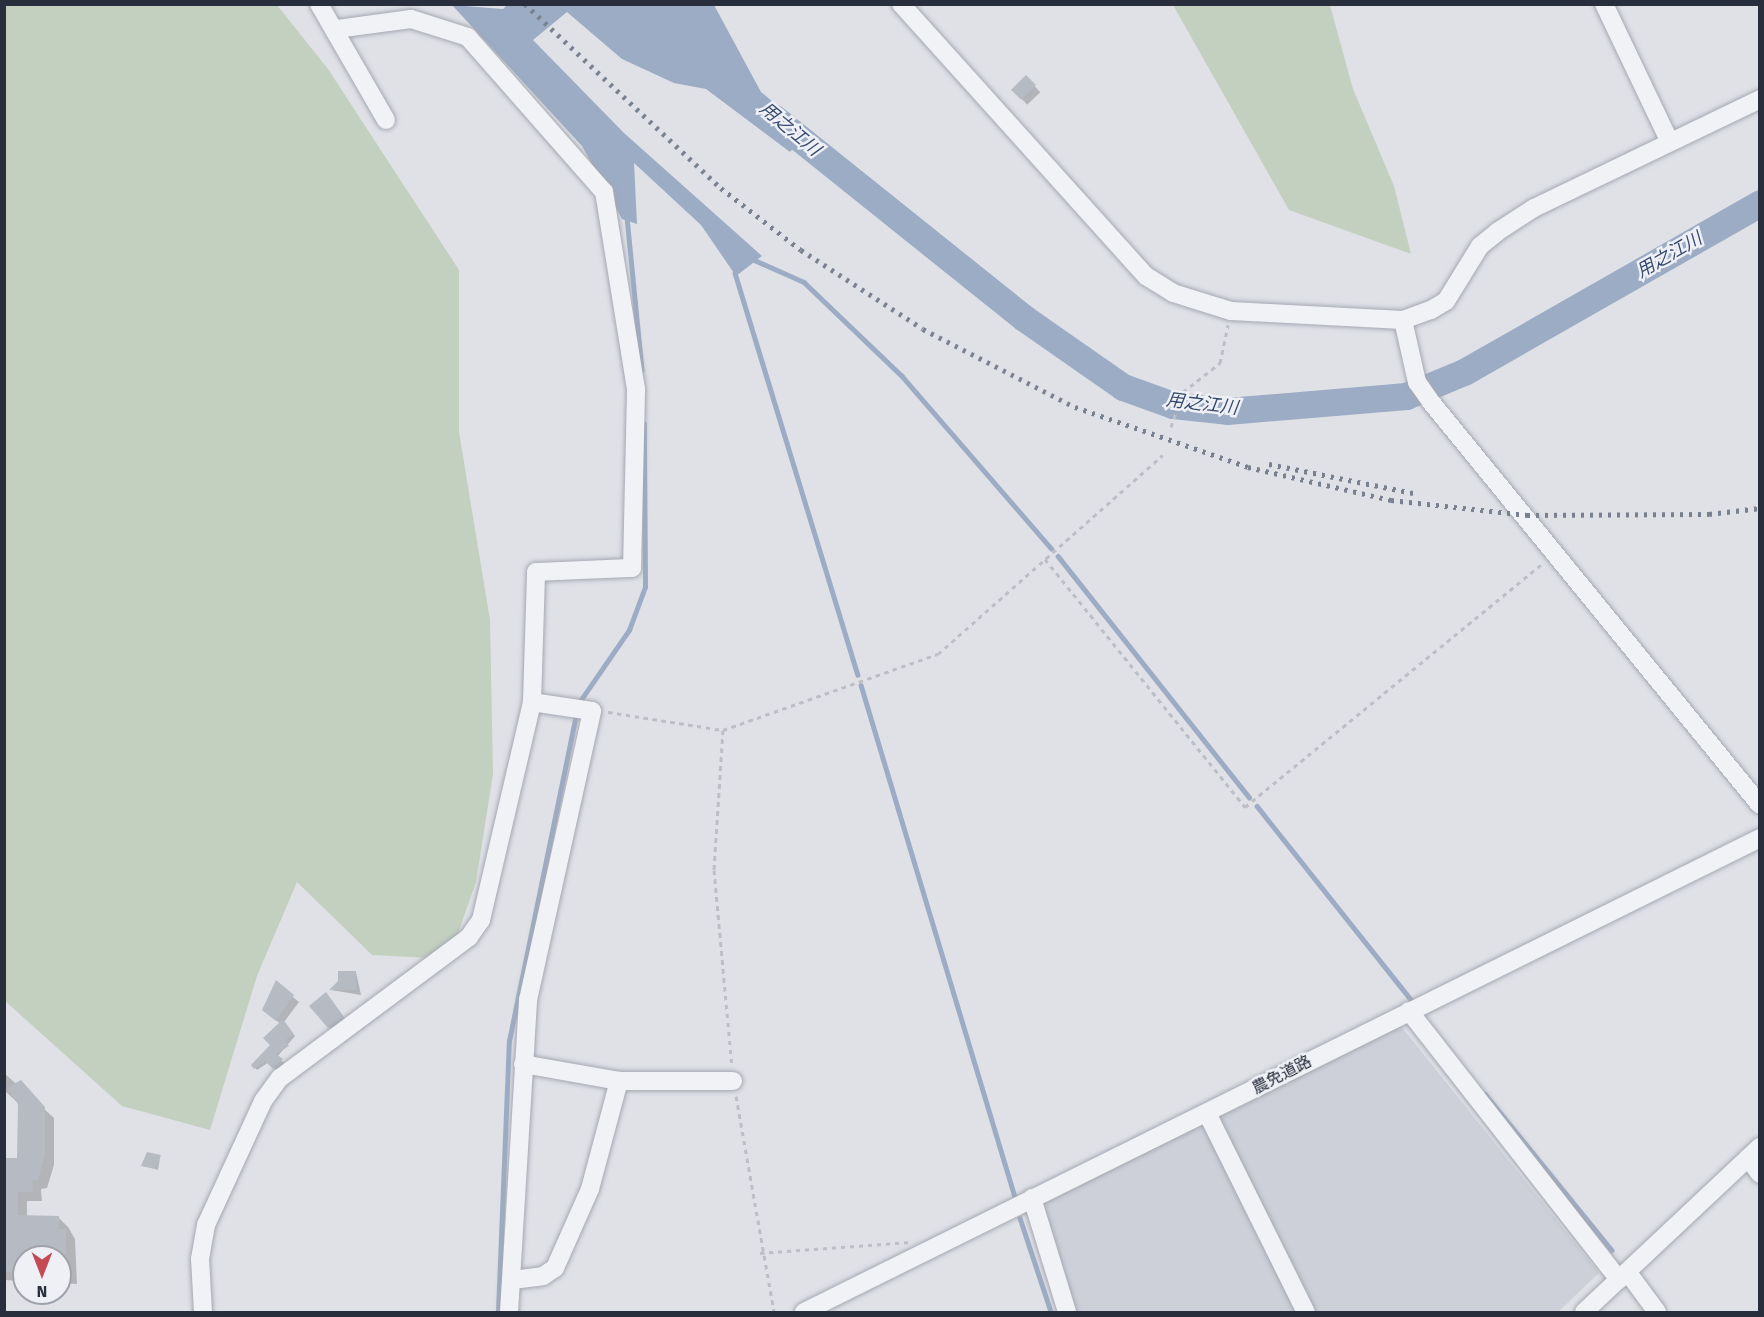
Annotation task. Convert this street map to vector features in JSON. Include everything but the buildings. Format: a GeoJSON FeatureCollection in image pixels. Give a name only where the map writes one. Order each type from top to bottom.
{"type":"FeatureCollection","features":[{"type":"Feature","properties":{"kind":"street"},"geometry":{"type":"LineString","coordinates":[[319,4],[336,29],[386,120]]}},
{"type":"Feature","properties":{"kind":"street"},"geometry":{"type":"LineString","coordinates":[[901,4],[1146,276],[1173,293],[1231,311],[1403,320],[1446,301],[1480,246],[1497,232],[1669,140],[1760,99]]}},
{"type":"Feature","properties":{"kind":"street"},"geometry":{"type":"LineString","coordinates":[[1604,4],[1669,140]]}},
{"type":"Feature","properties":{"kind":"street"},"geometry":{"type":"LineString","coordinates":[[203,1312],[200,1258],[206,1225],[263,1101],[280,1078],[469,937],[481,920],[534,702],[536,572],[632,568],[636,389],[609,205],[597,182],[468,37],[411,19],[336,29]]}},
{"type":"Feature","properties":{"kind":"street"},"geometry":{"type":"LineString","coordinates":[[1403,320],[1416,382],[1556,551],[1760,805]]}},
{"type":"Feature","properties":{"kind":"street"},"geometry":{"type":"LineString","coordinates":[[509,1312],[523,1064],[531,980],[588,711],[534,702]]}},
{"type":"Feature","properties":{"kind":"street","name":"農免道路"},"geometry":{"type":"LineString","coordinates":[[804,1312],[930,1252],[1032,1198],[1760,838]]}},
{"type":"Feature","properties":{"kind":"street"},"geometry":{"type":"LineString","coordinates":[[1409,1011],[1624,1277],[1657,1312]]}},
{"type":"Feature","properties":{"kind":"street"},"geometry":{"type":"LineString","coordinates":[[523,1064],[619,1081],[733,1081]]}},
{"type":"Feature","properties":{"kind":"street"},"geometry":{"type":"LineString","coordinates":[[512,1280],[543,1276],[555,1268],[590,1189],[619,1081]]}},
{"type":"Feature","properties":{"kind":"street"},"geometry":{"type":"LineString","coordinates":[[1207,1113],[1306,1312]]}},
{"type":"Feature","properties":{"kind":"street"},"geometry":{"type":"LineString","coordinates":[[1584,1312],[1624,1277],[1754,1152],[1760,1174]]}},
{"type":"Feature","properties":{"kind":"street"},"geometry":{"type":"LineString","coordinates":[[1032,1198],[1067,1312]]}},
{"type":"Feature","properties":{"kind":"path"},"geometry":{"type":"LineString","coordinates":[[1171,427],[1183,392],[1208,375],[1220,363],[1231,311]]}},
{"type":"Feature","properties":{"kind":"path"},"geometry":{"type":"LineString","coordinates":[[588,711],[723,730],[938,654],[1163,455]]}},
{"type":"Feature","properties":{"kind":"path"},"geometry":{"type":"LineString","coordinates":[[1045,559],[1245,807],[1520,585],[1556,551]]}},
{"type":"Feature","properties":{"kind":"path"},"geometry":{"type":"LineString","coordinates":[[723,730],[714,870],[733,1081],[760,1253],[774,1312]]}},
{"type":"Feature","properties":{"kind":"path"},"geometry":{"type":"LineString","coordinates":[[760,1253],[906,1240],[930,1252]]}},
{"type":"Feature","properties":{"kind":"shaded area"},"geometry":{"type":"Polygon","coordinates":[[[1400,1025],[1599,1273],[1558,1312],[1077,1312],[1043,1202],[1400,1025]]]}},
{"type":"Feature","properties":{"kind":"green space"},"geometry":{"type":"Polygon","coordinates":[[[5,5],[277,5],[328,69],[459,270],[459,432],[490,620],[493,774],[476,882],[449,959],[372,955],[297,882],[257,976],[210,1130],[122,1106],[5,1001],[5,5]]]}},
{"type":"Feature","properties":{"kind":"green space"},"geometry":{"type":"Polygon","coordinates":[[[1173,5],[1330,5],[1353,89],[1394,186],[1411,254],[1289,210],[1173,5]]]}},
{"type":"Feature","properties":{"kind":"water"},"geometry":{"type":"Polygon","coordinates":[[[508,4],[714,5],[761,92],[808,131],[790,152],[706,89],[674,83],[622,59],[567,12],[533,40],[624,133],[762,256],[736,276],[701,225],[634,163],[637,224],[622,219],[582,146],[452,5],[503,9],[508,4]]]}},
{"type":"Feature","properties":{"kind":"waterway","name":"用之江川"},"geometry":{"type":"LineString","coordinates":[[773,117],[1024,318],[1123,387],[1173,405],[1227,411],[1406,396],[1464,372],[1760,203]]}},
{"type":"Feature","properties":{"kind":"waterway"},"geometry":{"type":"LineString","coordinates":[[627,217],[642,370]]}},
{"type":"Feature","properties":{"kind":"waterway"},"geometry":{"type":"LineString","coordinates":[[752,259],[804,282],[902,376],[1051,548]]}},
{"type":"Feature","properties":{"kind":"waterway"},"geometry":{"type":"LineString","coordinates":[[735,273],[858,675]]}},
{"type":"Feature","properties":{"kind":"waterway"},"geometry":{"type":"LineString","coordinates":[[578,704],[629,630],[645,587],[644,424]]}},
{"type":"Feature","properties":{"kind":"waterway"},"geometry":{"type":"LineString","coordinates":[[1058,556],[1249,797]]}},
{"type":"Feature","properties":{"kind":"waterway"},"geometry":{"type":"LineString","coordinates":[[861,685],[1015,1197]]}},
{"type":"Feature","properties":{"kind":"waterway"},"geometry":{"type":"LineString","coordinates":[[498,1312],[509,1041],[576,715]]}},
{"type":"Feature","properties":{"kind":"waterway"},"geometry":{"type":"LineString","coordinates":[[1257,806],[1412,1001]]}},
{"type":"Feature","properties":{"kind":"waterway"},"geometry":{"type":"LineString","coordinates":[[1485,1094],[1612,1250]]}},
{"type":"Feature","properties":{"kind":"waterway"},"geometry":{"type":"LineString","coordinates":[[1020,1218],[1051,1312]]}},
{"type":"Feature","properties":{"kind":"railway"},"geometry":{"type":"LineString","coordinates":[[525,4],[721,188],[801,250],[923,329],[1075,407],[1248,467],[1391,500],[1527,515],[1709,514],[1760,508]]}},
{"type":"Feature","properties":{"kind":"railway"},"geometry":{"type":"LineString","coordinates":[[1269,464],[1413,493]]}}]}
